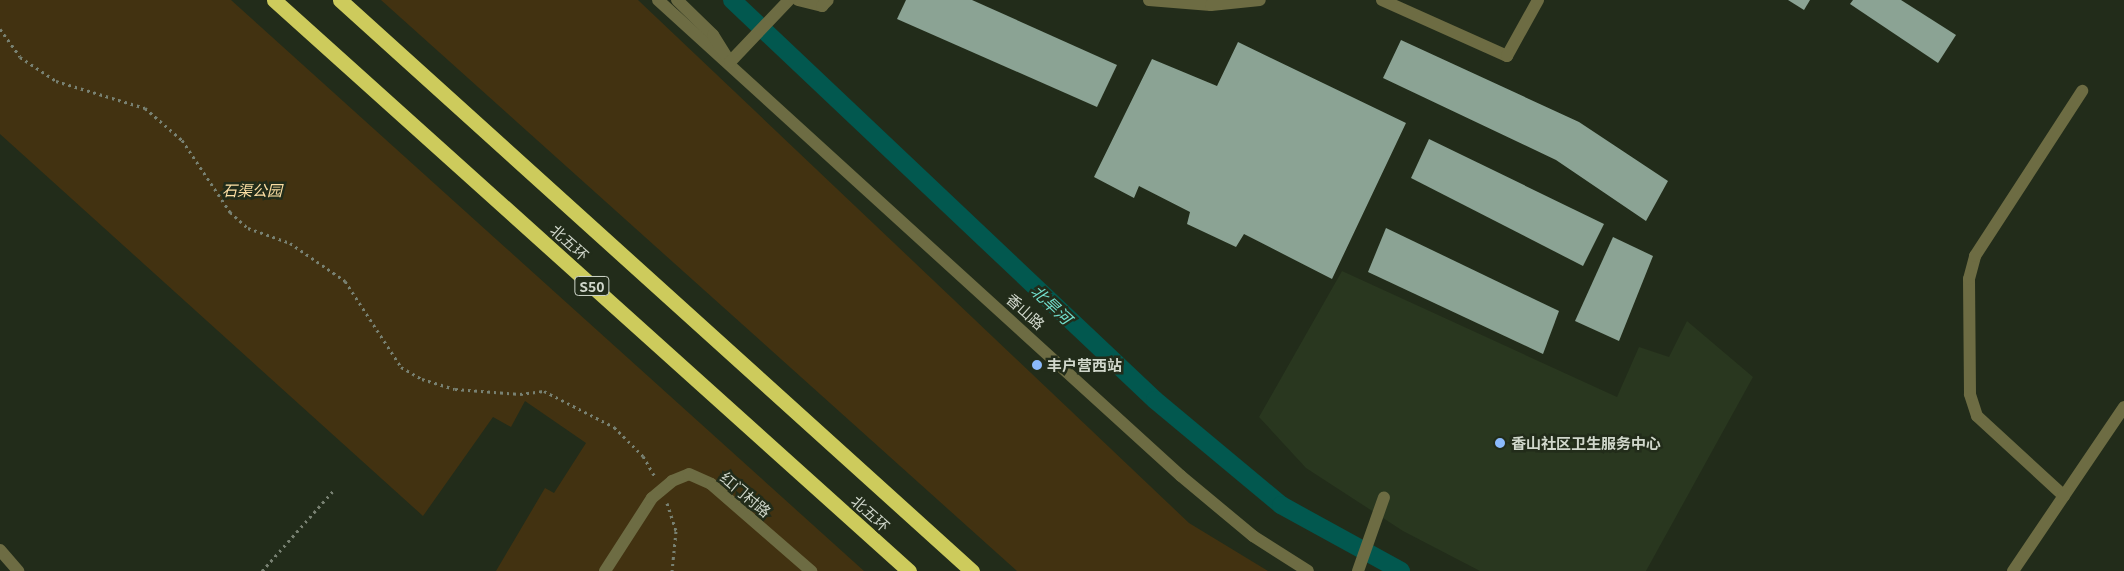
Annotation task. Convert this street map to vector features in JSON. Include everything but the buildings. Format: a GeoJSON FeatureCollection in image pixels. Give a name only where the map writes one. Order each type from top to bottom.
{"type":"FeatureCollection","features":[{"type":"Feature","properties":{"kind":"highway","name":"北五环"},"geometry":{"type":"LineString","coordinates":[[274,0],[909,571]]}},
{"type":"Feature","properties":{"kind":"highway","name":"北五环"},"geometry":{"type":"LineString","coordinates":[[340,0],[972,571]]}},
{"type":"Feature","properties":{"kind":"street","name":"香山路"},"geometry":{"type":"LineString","coordinates":[[658,0],[730,62],[1181,476],[1253,536],[1308,571]]}},
{"type":"Feature","properties":{"kind":"street","name":"香山路"},"geometry":{"type":"LineString","coordinates":[[677,0],[713,35],[730,62]]}},
{"type":"Feature","properties":{"kind":"street"},"geometry":{"type":"LineString","coordinates":[[730,62],[789,0]]}},
{"type":"Feature","properties":{"kind":"street"},"geometry":{"type":"LineString","coordinates":[[798,0],[822,6],[828,0]]}},
{"type":"Feature","properties":{"kind":"street"},"geometry":{"type":"LineString","coordinates":[[1149,0],[1211,5],[1260,0]]}},
{"type":"Feature","properties":{"kind":"street"},"geometry":{"type":"LineString","coordinates":[[1382,0],[1507,56],[1538,0]]}},
{"type":"Feature","properties":{"kind":"street"},"geometry":{"type":"LineString","coordinates":[[2064,496],[1977,416],[1970,394],[1969,279],[1975,256],[2082,91]]}},
{"type":"Feature","properties":{"kind":"street"},"geometry":{"type":"LineString","coordinates":[[2013,571],[2124,407]]}},
{"type":"Feature","properties":{"kind":"street","name":"红门村路"},"geometry":{"type":"LineString","coordinates":[[606,571],[652,498],[662,489],[689,474],[711,484],[811,571]]}},
{"type":"Feature","properties":{"kind":"street"},"geometry":{"type":"LineString","coordinates":[[1358,571],[1384,497]]}},
{"type":"Feature","properties":{"kind":"street"},"geometry":{"type":"LineString","coordinates":[[0,550],[18,571]]}},
{"type":"Feature","properties":{"kind":"path"},"geometry":{"type":"LineString","coordinates":[[0,29],[20,57],[56,81],[145,108],[182,140],[230,212],[248,228],[290,243],[345,281],[401,367],[422,379],[455,389],[544,391],[614,427],[643,456],[662,489],[676,531],[672,571]]}},
{"type":"Feature","properties":{"kind":"path"},"geometry":{"type":"LineString","coordinates":[[262,571],[333,491]]}},
{"type":"Feature","properties":{"kind":"shaded area","name":"香山社区卫生服务中心"},"geometry":{"type":"Polygon","coordinates":[[[1342,271],[1617,397],[1639,347],[1669,357],[1687,321],[1753,377],[1646,571],[1480,571],[1403,531],[1306,468],[1259,417],[1342,271]]]}},
{"type":"Feature","properties":{"kind":"green space","name":"石渠公园"},"geometry":{"type":"Polygon","coordinates":[[[0,0],[231,0],[864,571],[496,571],[545,488],[554,493],[586,443],[525,401],[511,427],[493,417],[423,516],[0,134],[0,0]]]}},
{"type":"Feature","properties":{"kind":"green space"},"geometry":{"type":"Polygon","coordinates":[[[381,0],[638,0],[1189,523],[1268,571],[1017,571],[381,0]]]}},
{"type":"Feature","properties":{"kind":"waterway","name":"北旱河"},"geometry":{"type":"LineString","coordinates":[[732,0],[1155,400],[1281,505],[1401,571]]}},
{"type":"Feature","properties":{"kind":"place","name":"丰户营西站"},"geometry":{"type":"Point","coordinates":[1037,365]}},
{"type":"Feature","properties":{"kind":"place","name":"香山社区卫生服务中心"},"geometry":{"type":"Point","coordinates":[1500,443]}}]}
